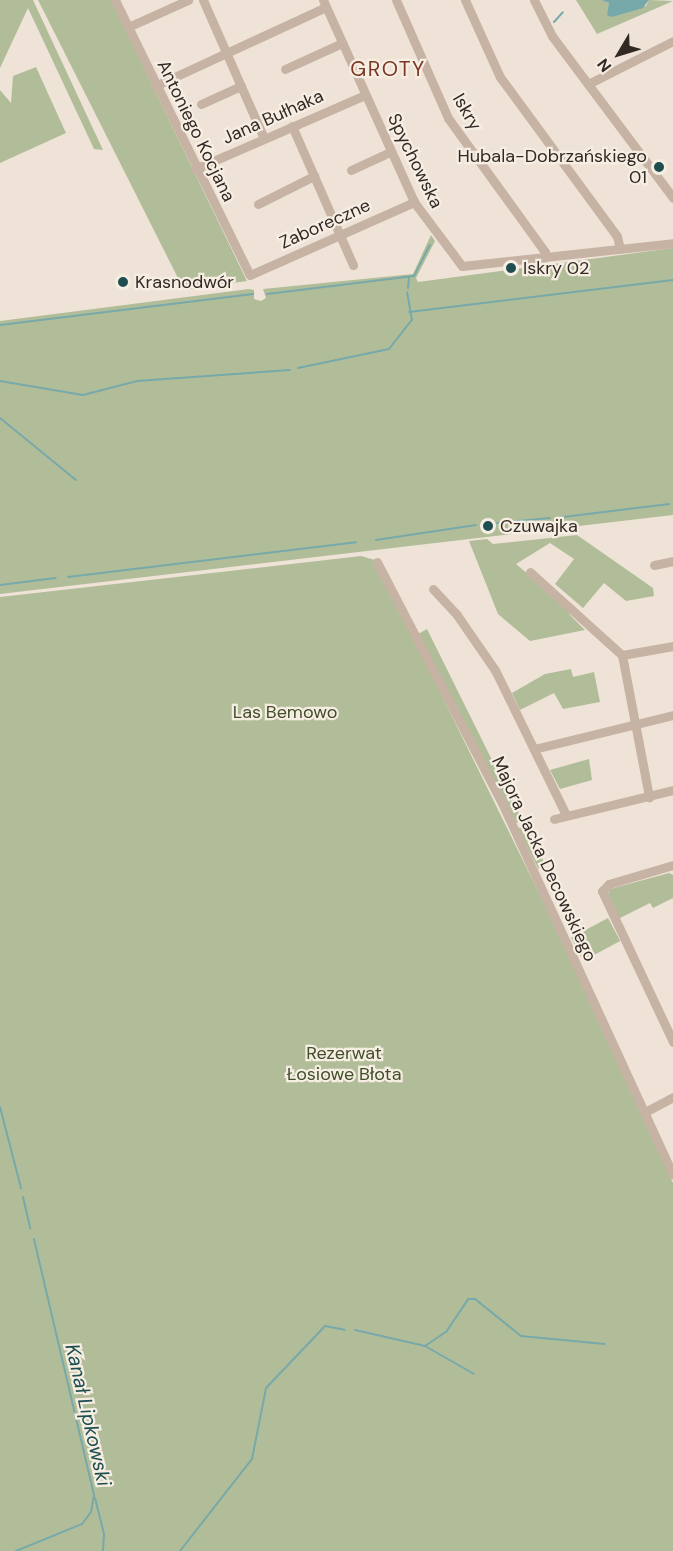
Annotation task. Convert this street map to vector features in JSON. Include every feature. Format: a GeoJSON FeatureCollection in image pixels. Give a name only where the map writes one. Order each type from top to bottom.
{"type":"FeatureCollection","features":[{"type":"Feature","properties":{"kind":"street","name":"Antoniego Kocjana"},"geometry":{"type":"LineString","coordinates":[[115,0],[195,169],[250,275]]}},
{"type":"Feature","properties":{"kind":"street"},"geometry":{"type":"LineString","coordinates":[[128,27],[189,0]]}},
{"type":"Feature","properties":{"kind":"street"},"geometry":{"type":"LineString","coordinates":[[202,0],[264,138]]}},
{"type":"Feature","properties":{"kind":"street","name":"Iskry"},"geometry":{"type":"LineString","coordinates":[[396,0],[448,118],[545,252],[544,259]]}},
{"type":"Feature","properties":{"kind":"street"},"geometry":{"type":"LineString","coordinates":[[465,0],[500,76],[617,237],[620,249]]}},
{"type":"Feature","properties":{"kind":"street"},"geometry":{"type":"LineString","coordinates":[[534,0],[545,25],[673,198]]}},
{"type":"Feature","properties":{"kind":"street"},"geometry":{"type":"LineString","coordinates":[[155,86],[325,4]]}},
{"type":"Feature","properties":{"kind":"street","name":"Spychowska"},"geometry":{"type":"LineString","coordinates":[[325,4],[414,202],[454,257],[466,268],[673,243]]}},
{"type":"Feature","properties":{"kind":"street"},"geometry":{"type":"LineString","coordinates":[[588,84],[673,41]]}},
{"type":"Feature","properties":{"kind":"street"},"geometry":{"type":"LineString","coordinates":[[285,69],[342,43]]}},
{"type":"Feature","properties":{"kind":"street"},"geometry":{"type":"LineString","coordinates":[[201,104],[241,86]]}},
{"type":"Feature","properties":{"kind":"street","name":"Jana Bułhaka"},"geometry":{"type":"LineString","coordinates":[[195,169],[365,95]]}},
{"type":"Feature","properties":{"kind":"street"},"geometry":{"type":"LineString","coordinates":[[292,126],[353,265]]}},
{"type":"Feature","properties":{"kind":"street"},"geometry":{"type":"LineString","coordinates":[[351,170],[390,152]]}},
{"type":"Feature","properties":{"kind":"street"},"geometry":{"type":"LineString","coordinates":[[258,204],[314,176]]}},
{"type":"Feature","properties":{"kind":"street","name":"Zaboreczne"},"geometry":{"type":"LineString","coordinates":[[250,275],[414,202]]}},
{"type":"Feature","properties":{"kind":"street"},"geometry":{"type":"LineString","coordinates":[[654,565],[673,561]]}},
{"type":"Feature","properties":{"kind":"street","name":"Majora Jacka Decowskiego"},"geometry":{"type":"LineString","coordinates":[[377,562],[502,803],[673,1174]]}},
{"type":"Feature","properties":{"kind":"street"},"geometry":{"type":"LineString","coordinates":[[530,572],[622,655],[650,797]]}},
{"type":"Feature","properties":{"kind":"street"},"geometry":{"type":"LineString","coordinates":[[433,589],[457,615],[493,666],[566,815]]}},
{"type":"Feature","properties":{"kind":"street"},"geometry":{"type":"LineString","coordinates":[[622,655],[673,646]]}},
{"type":"Feature","properties":{"kind":"street"},"geometry":{"type":"LineString","coordinates":[[534,749],[635,722],[673,715]]}},
{"type":"Feature","properties":{"kind":"street"},"geometry":{"type":"LineString","coordinates":[[554,819],[566,815],[575,816],[673,790]]}},
{"type":"Feature","properties":{"kind":"street"},"geometry":{"type":"LineString","coordinates":[[673,865],[609,884],[602,891],[673,1042]]}},
{"type":"Feature","properties":{"kind":"street"},"geometry":{"type":"LineString","coordinates":[[645,1112],[673,1097]]}},
{"type":"Feature","properties":{"kind":"green space"},"geometry":{"type":"Polygon","coordinates":[[[0,0],[33,0],[103,150],[94,149],[28,8],[0,68],[0,0]]]}},
{"type":"Feature","properties":{"kind":"green space"},"geometry":{"type":"Polygon","coordinates":[[[38,0],[111,0],[247,281],[184,290],[38,0]]]}},
{"type":"Feature","properties":{"kind":"green space"},"geometry":{"type":"Polygon","coordinates":[[[576,0],[601,0],[609,3],[609,8],[646,6],[649,0],[673,1],[597,34],[576,0]]]}},
{"type":"Feature","properties":{"kind":"green space"},"geometry":{"type":"Polygon","coordinates":[[[36,67],[66,133],[0,163],[0,90],[11,103],[13,76],[36,67]]]}},
{"type":"Feature","properties":{"kind":"green space"},"geometry":{"type":"Polygon","coordinates":[[[431,235],[435,241],[416,278],[418,282],[673,248],[673,515],[0,594],[0,321],[249,289],[254,290],[254,299],[261,301],[266,298],[263,289],[413,274],[431,235]]]}},
{"type":"Feature","properties":{"kind":"green space"},"geometry":{"type":"Polygon","coordinates":[[[577,535],[653,588],[654,596],[626,601],[604,583],[583,608],[555,584],[574,559],[550,543],[516,564],[571,610],[569,614],[585,630],[530,641],[498,614],[469,541],[487,539],[493,544],[577,535]]]}},
{"type":"Feature","properties":{"kind":"green space","name":"Las Bemowo"},"geometry":{"type":"Polygon","coordinates":[[[361,556],[375,560],[542,899],[673,1183],[673,1551],[0,1551],[0,597],[361,556]]]}},
{"type":"Feature","properties":{"kind":"green space"},"geometry":{"type":"Polygon","coordinates":[[[427,629],[523,821],[515,823],[418,634],[427,629]]]}},
{"type":"Feature","properties":{"kind":"green space"},"geometry":{"type":"Polygon","coordinates":[[[571,669],[573,677],[594,672],[600,702],[563,709],[554,693],[520,710],[512,693],[545,674],[571,669]]]}},
{"type":"Feature","properties":{"kind":"green space"},"geometry":{"type":"Polygon","coordinates":[[[589,759],[592,780],[560,789],[550,770],[589,759]]]}},
{"type":"Feature","properties":{"kind":"green space"},"geometry":{"type":"Polygon","coordinates":[[[525,825],[545,865],[538,869],[518,829],[525,825]]]}},
{"type":"Feature","properties":{"kind":"green space"},"geometry":{"type":"Polygon","coordinates":[[[669,873],[673,875],[673,898],[653,908],[650,903],[618,919],[607,897],[610,889],[669,873]]]}},
{"type":"Feature","properties":{"kind":"green space"},"geometry":{"type":"Polygon","coordinates":[[[608,918],[620,941],[583,961],[571,938],[608,918]]]}},
{"type":"Feature","properties":{"kind":"water"},"geometry":{"type":"Polygon","coordinates":[[[601,0],[649,0],[643,8],[612,17],[607,15],[609,3],[601,0]]]}},
{"type":"Feature","properties":{"kind":"waterway"},"geometry":{"type":"LineString","coordinates":[[554,22],[563,12]]}},
{"type":"Feature","properties":{"kind":"waterway"},"geometry":{"type":"LineString","coordinates":[[267,294],[414,276],[430,245]]}},
{"type":"Feature","properties":{"kind":"waterway"},"geometry":{"type":"LineString","coordinates":[[408,288],[409,277]]}},
{"type":"Feature","properties":{"kind":"waterway"},"geometry":{"type":"LineString","coordinates":[[409,312],[673,280]]}},
{"type":"Feature","properties":{"kind":"waterway"},"geometry":{"type":"LineString","coordinates":[[298,368],[389,349],[412,320],[407,292]]}},
{"type":"Feature","properties":{"kind":"waterway"},"geometry":{"type":"LineString","coordinates":[[0,325],[253,294]]}},
{"type":"Feature","properties":{"kind":"waterway"},"geometry":{"type":"LineString","coordinates":[[0,381],[83,395],[137,381],[290,370]]}},
{"type":"Feature","properties":{"kind":"waterway"},"geometry":{"type":"LineString","coordinates":[[0,418],[76,480]]}},
{"type":"Feature","properties":{"kind":"waterway"},"geometry":{"type":"LineString","coordinates":[[563,517],[669,504]]}},
{"type":"Feature","properties":{"kind":"waterway"},"geometry":{"type":"LineString","coordinates":[[497,523],[550,518]]}},
{"type":"Feature","properties":{"kind":"waterway"},"geometry":{"type":"LineString","coordinates":[[376,540],[476,525]]}},
{"type":"Feature","properties":{"kind":"waterway"},"geometry":{"type":"LineString","coordinates":[[68,577],[356,542]]}},
{"type":"Feature","properties":{"kind":"waterway"},"geometry":{"type":"LineString","coordinates":[[0,585],[56,578]]}},
{"type":"Feature","properties":{"kind":"waterway","name":"Kanał Lipkowski"},"geometry":{"type":"LineString","coordinates":[[0,1107],[21,1188]]}},
{"type":"Feature","properties":{"kind":"waterway","name":"Kanał Lipkowski"},"geometry":{"type":"LineString","coordinates":[[23,1197],[30,1228]]}},
{"type":"Feature","properties":{"kind":"waterway","name":"Kanał Lipkowski"},"geometry":{"type":"LineString","coordinates":[[16,1551],[82,1524],[91,1512],[94,1495],[34,1239]]}},
{"type":"Feature","properties":{"kind":"waterway"},"geometry":{"type":"LineString","coordinates":[[355,1330],[425,1346],[446,1332],[468,1299],[475,1299],[521,1336],[605,1344]]}},
{"type":"Feature","properties":{"kind":"waterway"},"geometry":{"type":"LineString","coordinates":[[180,1551],[252,1459],[266,1388],[325,1326],[345,1330]]}},
{"type":"Feature","properties":{"kind":"waterway"},"geometry":{"type":"LineString","coordinates":[[425,1346],[474,1374]]}},
{"type":"Feature","properties":{"kind":"waterway"},"geometry":{"type":"LineString","coordinates":[[95,1498],[104,1535],[103,1551]]}},
{"type":"Feature","properties":{"kind":"place","name":"Hubala-Dobrzańskiego 01"},"geometry":{"type":"Point","coordinates":[659,167]}},
{"type":"Feature","properties":{"kind":"place","name":"Iskry 02"},"geometry":{"type":"Point","coordinates":[511,268]}},
{"type":"Feature","properties":{"kind":"place","name":"Krasnodwór"},"geometry":{"type":"Point","coordinates":[123,282]}},
{"type":"Feature","properties":{"kind":"place","name":"Czuwajka"},"geometry":{"type":"Point","coordinates":[488,526]}},
{"type":"Feature","properties":{"kind":"district","name":"GROTY"},"geometry":{"type":"Point","coordinates":[388,69]}},
{"type":"Feature","properties":{"kind":"park label","name":"Rezerwat Łosiowe Błota"},"geometry":{"type":"Point","coordinates":[344,1064]}}]}
